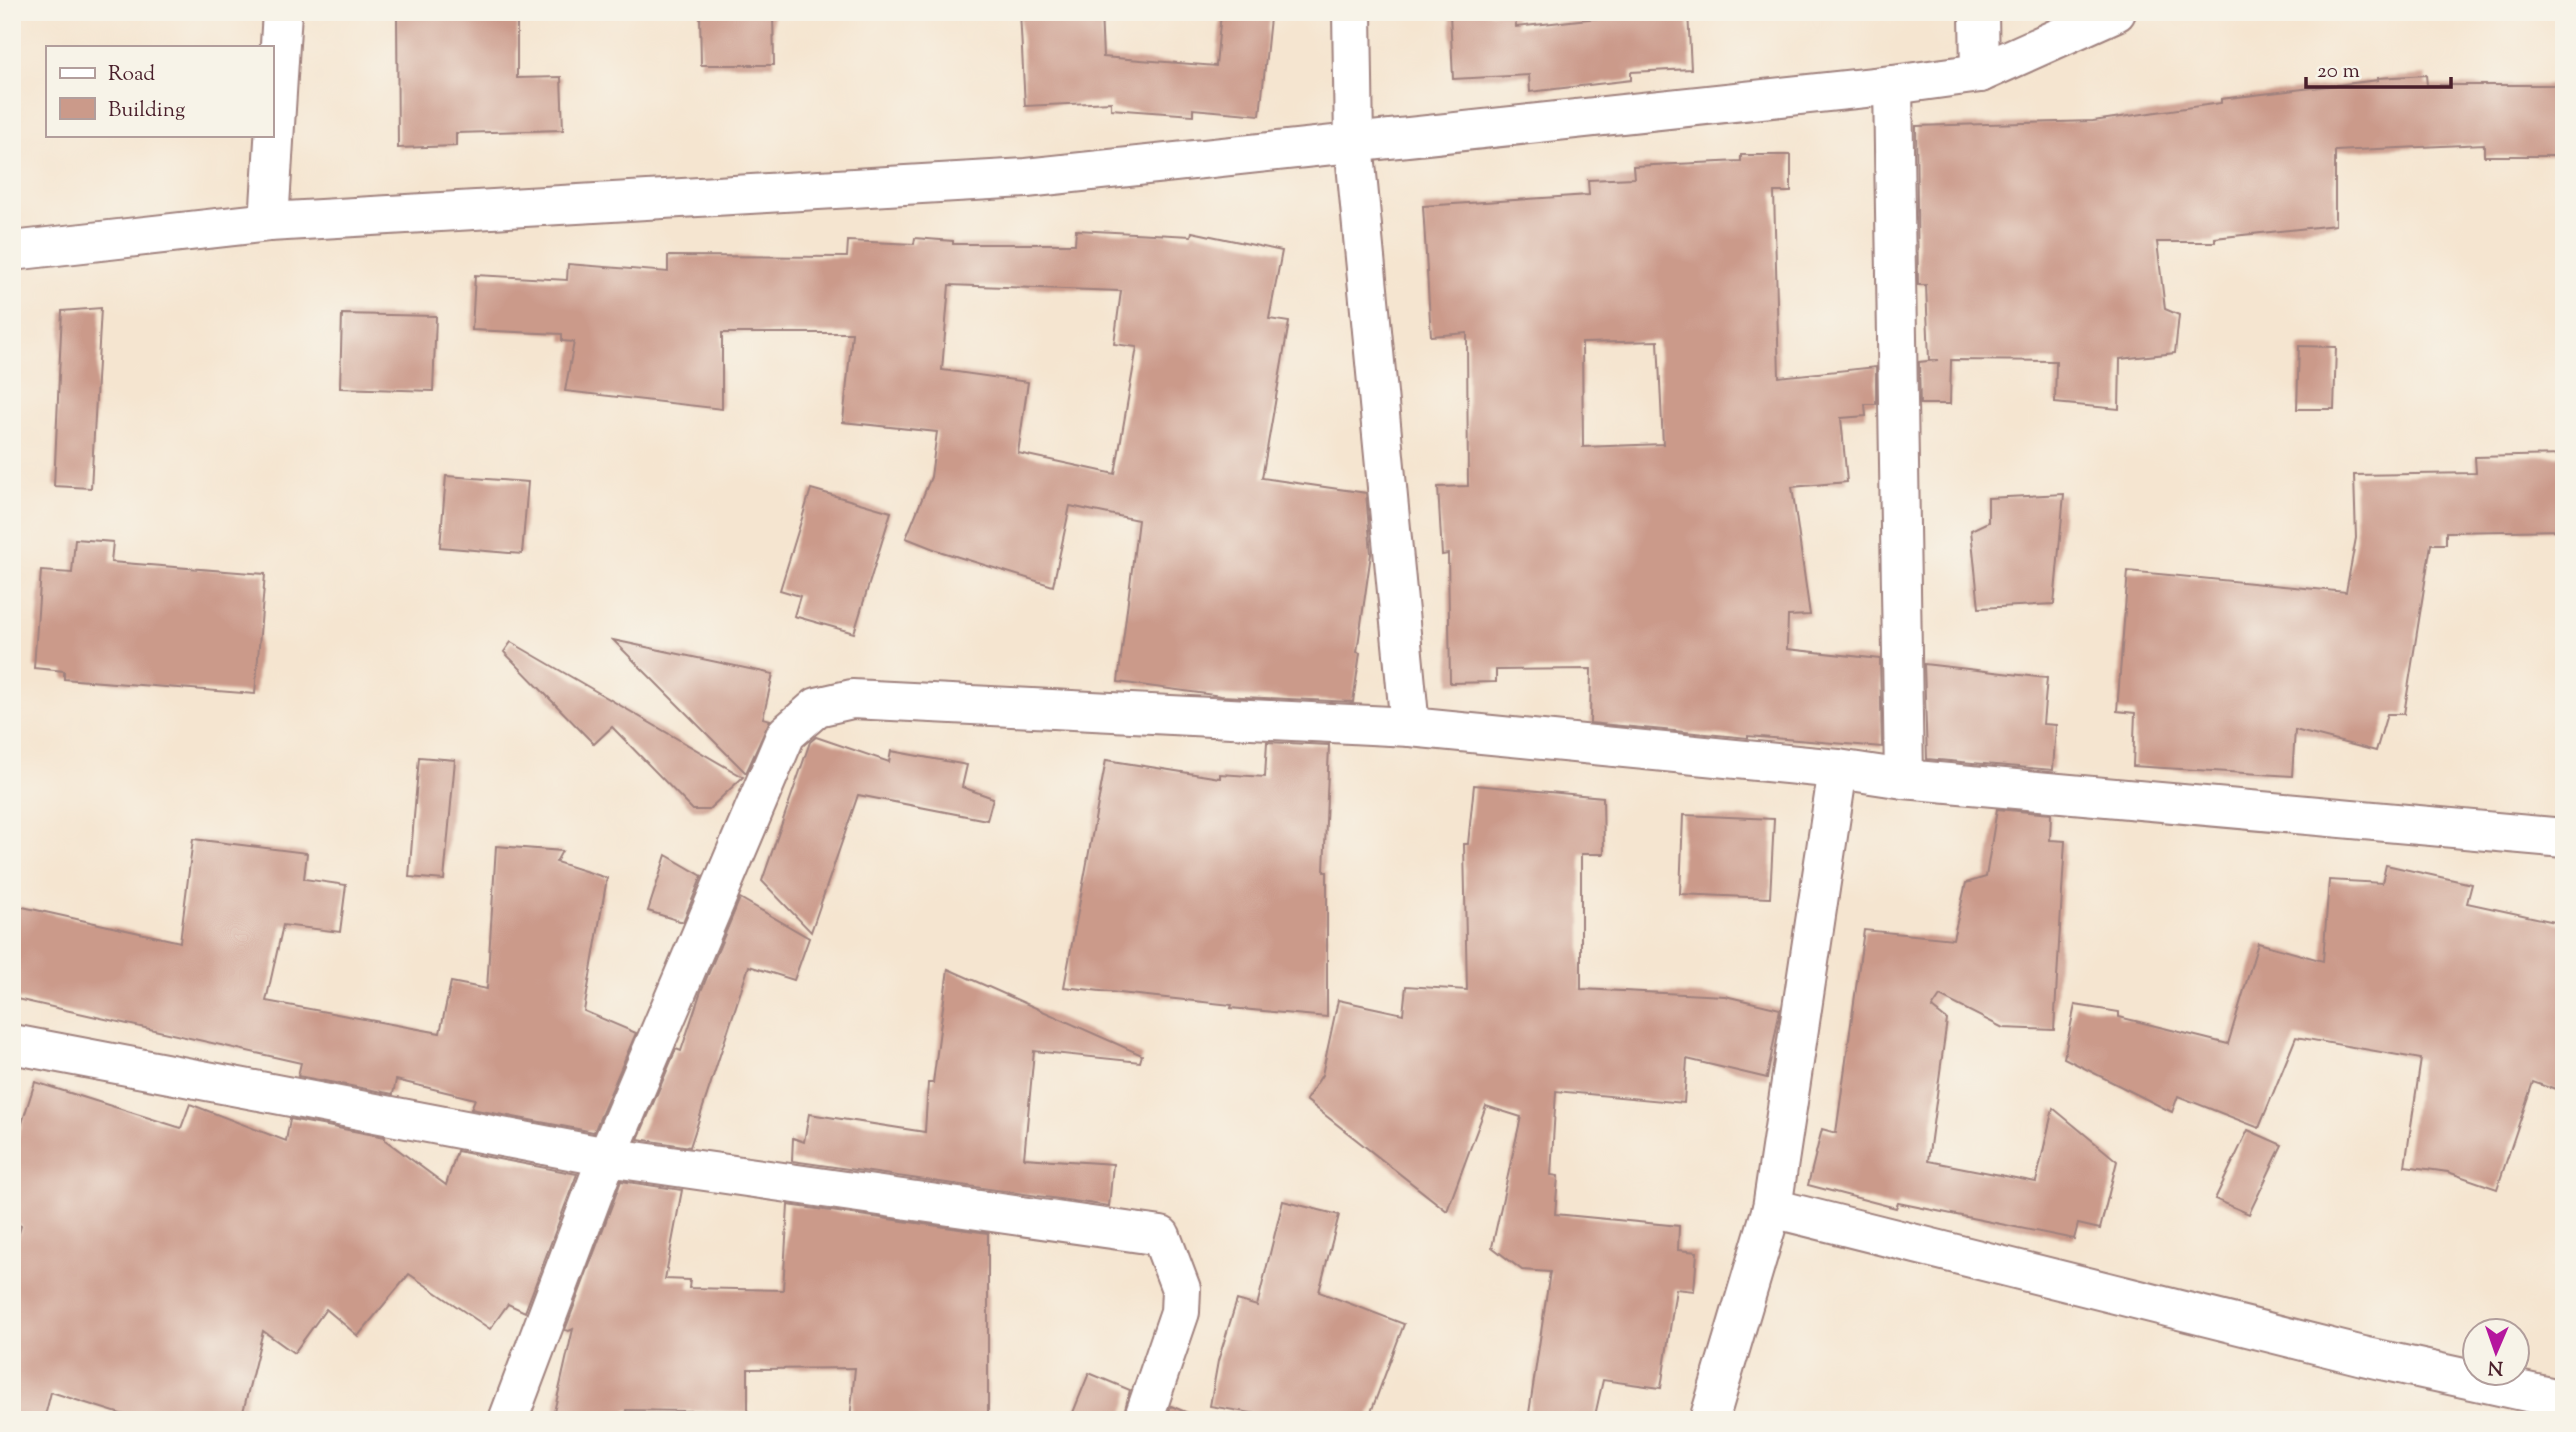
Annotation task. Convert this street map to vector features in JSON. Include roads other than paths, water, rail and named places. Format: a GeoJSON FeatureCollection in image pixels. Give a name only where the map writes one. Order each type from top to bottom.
{"type":"FeatureCollection","features":[{"type":"Feature","properties":{"kind":"street"},"geometry":{"type":"LineString","coordinates":[[270,222],[282,12]]}},
{"type":"Feature","properties":{"kind":"street"},"geometry":{"type":"LineString","coordinates":[[1352,12],[1354,144],[1410,727]]}},
{"type":"Feature","properties":{"kind":"street"},"geometry":{"type":"LineString","coordinates":[[1979,12],[1980,73]]}},
{"type":"Feature","properties":{"kind":"street"},"geometry":{"type":"LineString","coordinates":[[12,251],[270,222],[1026,178],[1893,85],[1980,73],[2116,12]]}},
{"type":"Feature","properties":{"kind":"street"},"geometry":{"type":"LineString","coordinates":[[1893,85],[1904,779]]}},
{"type":"Feature","properties":{"kind":"street"},"geometry":{"type":"LineString","coordinates":[[508,1420],[607,1157],[786,734],[817,707],[852,699],[1410,727],[1838,769],[1904,779],[2564,838]]}},
{"type":"Feature","properties":{"kind":"street"},"geometry":{"type":"LineString","coordinates":[[1709,1420],[1772,1208],[1838,769]]}},
{"type":"Feature","properties":{"kind":"street"},"geometry":{"type":"LineString","coordinates":[[12,1044],[607,1157],[1161,1236],[1181,1289],[1180,1312],[1143,1420]]}},
{"type":"Feature","properties":{"kind":"street"},"geometry":{"type":"LineString","coordinates":[[1772,1208],[2363,1356],[2564,1400]]}}]}
